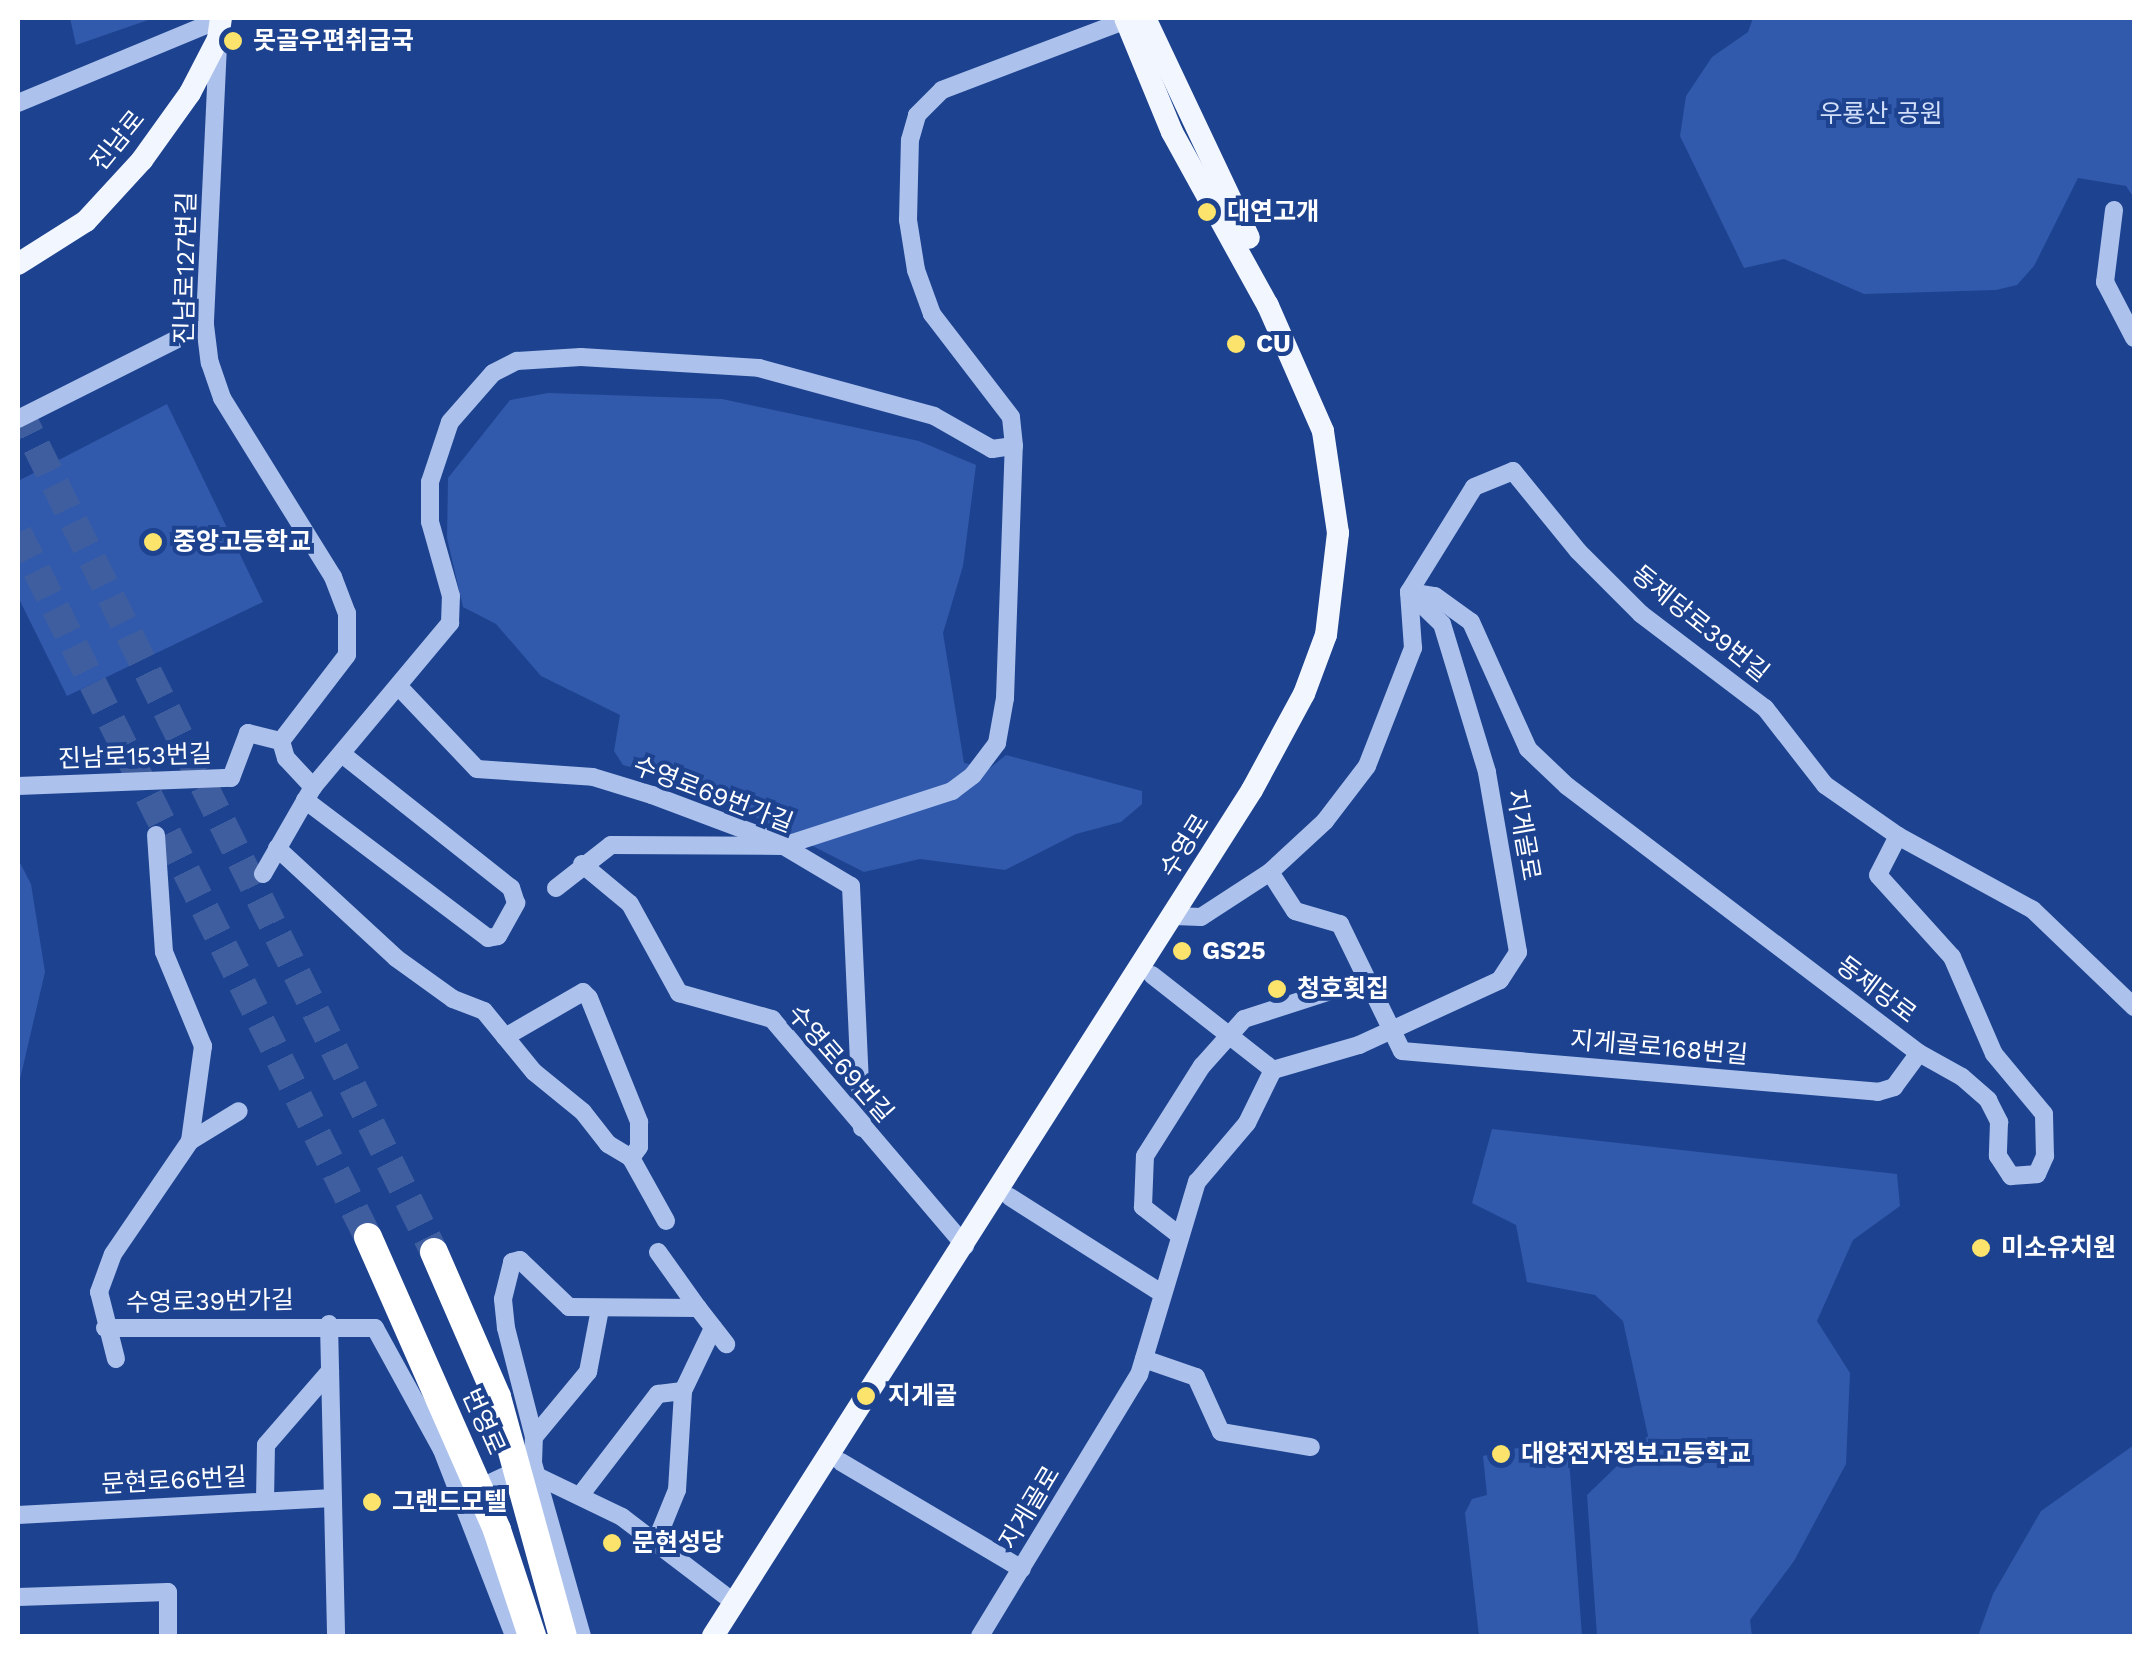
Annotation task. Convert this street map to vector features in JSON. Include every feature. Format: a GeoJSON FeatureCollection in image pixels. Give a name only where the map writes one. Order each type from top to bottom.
{"type":"FeatureCollection","features":[{"type":"Feature","properties":{"kind":"highway","name":"번영로"},"geometry":{"type":"LineString","coordinates":[[368,1237],[497,1530],[532,1636]]}},
{"type":"Feature","properties":{"kind":"highway","name":"번영로"},"geometry":{"type":"LineString","coordinates":[[434,1252],[497,1397],[563,1636]]}},
{"type":"Feature","properties":{"kind":"main road","name":"수영로"},"geometry":{"type":"LineString","coordinates":[[713,1636],[1280,769],[1328,672],[1345,610],[1352,514],[1332,412],[1132,18]]}},
{"type":"Feature","properties":{"kind":"main road","name":"진남로"},"geometry":{"type":"LineString","coordinates":[[18,264],[86,222],[142,160],[190,93],[220,25]]}},
{"type":"Feature","properties":{"kind":"main road","name":"수영로"},"geometry":{"type":"LineString","coordinates":[[729,1636],[1152,975],[1180,918]]}},
{"type":"Feature","properties":{"kind":"street"},"geometry":{"type":"LineString","coordinates":[[556,888],[611,845],[783,846],[952,791],[997,743],[1014,584],[1011,417],[932,314],[916,270],[906,168],[917,115],[942,90],[1132,18]]}},
{"type":"Feature","properties":{"kind":"street"},"geometry":{"type":"LineString","coordinates":[[18,103],[220,25]]}},
{"type":"Feature","properties":{"kind":"street","name":"진남로127번길"},"geometry":{"type":"LineString","coordinates":[[220,25],[204,325],[222,398],[333,578],[347,613],[346,654],[330,685],[287,726],[281,742]]}},
{"type":"Feature","properties":{"kind":"street"},"geometry":{"type":"LineString","coordinates":[[2114,210],[2105,282],[2134,338]]}},
{"type":"Feature","properties":{"kind":"street"},"geometry":{"type":"LineString","coordinates":[[18,419],[204,325]]}},
{"type":"Feature","properties":{"kind":"street"},"geometry":{"type":"LineString","coordinates":[[262,874],[309,794],[401,689],[450,623],[452,596],[430,522],[436,453],[472,393],[517,361],[581,356],[760,368],[934,416],[992,448],[1014,446]]}},
{"type":"Feature","properties":{"kind":"street","name":"동제당로39번길"},"geometry":{"type":"LineString","coordinates":[[1410,592],[1474,487],[1513,471],[1578,551],[1641,614],[1764,708],[1825,785],[1898,836]]}},
{"type":"Feature","properties":{"kind":"street"},"geometry":{"type":"LineString","coordinates":[[1180,918],[1270,872],[1325,821],[1367,766],[1412,648],[1410,592]]}},
{"type":"Feature","properties":{"kind":"street","name":"지게골로"},"geometry":{"type":"LineString","coordinates":[[980,1636],[1144,1359],[1197,1182],[1247,1124],[1273,1070],[1391,1030],[1500,980],[1518,952],[1487,772],[1442,624],[1410,592]]}},
{"type":"Feature","properties":{"kind":"street","name":"동제당로"},"geometry":{"type":"LineString","coordinates":[[1410,592],[1435,596],[1472,622],[1528,749],[1566,786],[1918,1053],[1988,1100],[1999,1122],[1998,1156],[2011,1176],[2037,1174],[2046,1156],[2044,1114],[1994,1054],[1952,957],[1878,875],[1898,836]]}},
{"type":"Feature","properties":{"kind":"street","name":"수영로69번가길"},"geometry":{"type":"LineString","coordinates":[[401,689],[477,769],[593,777],[783,846],[851,886],[862,1128]]}},
{"type":"Feature","properties":{"kind":"street","name":"진남로153번길"},"geometry":{"type":"LineString","coordinates":[[18,786],[231,778],[248,734],[281,742]]}},
{"type":"Feature","properties":{"kind":"street"},"geometry":{"type":"LineString","coordinates":[[281,742],[286,758],[309,794],[488,938],[498,936],[516,904],[511,888],[342,754]]}},
{"type":"Feature","properties":{"kind":"street"},"geometry":{"type":"LineString","coordinates":[[156,836],[164,952],[203,1046],[190,1141]]}},
{"type":"Feature","properties":{"kind":"street"},"geometry":{"type":"LineString","coordinates":[[1898,836],[2033,910],[2134,1007]]}},
{"type":"Feature","properties":{"kind":"street"},"geometry":{"type":"LineString","coordinates":[[278,848],[396,958],[453,999],[476,1004],[608,1144],[631,1158],[666,1221]]}},
{"type":"Feature","properties":{"kind":"street","name":"수영로69번길"},"geometry":{"type":"LineString","coordinates":[[582,864],[630,904],[679,993],[772,1019],[965,1246]]}},
{"type":"Feature","properties":{"kind":"street"},"geometry":{"type":"LineString","coordinates":[[1270,872],[1296,911],[1340,924],[1391,1030]]}},
{"type":"Feature","properties":{"kind":"street"},"geometry":{"type":"LineString","coordinates":[[1152,975],[1273,1070]]}},
{"type":"Feature","properties":{"kind":"street"},"geometry":{"type":"LineString","coordinates":[[1179,1236],[1144,1207],[1145,1156],[1229,1034],[1272,1005],[1324,998],[1365,980]]}},
{"type":"Feature","properties":{"kind":"street"},"geometry":{"type":"LineString","coordinates":[[505,1037],[577,994],[590,998],[638,1122],[639,1147],[631,1158]]}},
{"type":"Feature","properties":{"kind":"street","name":"지게골로168번길"},"geometry":{"type":"LineString","coordinates":[[1391,1030],[1402,1051],[1878,1092],[1894,1087],[1918,1053]]}},
{"type":"Feature","properties":{"kind":"street","name":"수영로39번가길"},"geometry":{"type":"LineString","coordinates":[[116,1359],[105,1328],[99,1292],[104,1273],[190,1141],[239,1112]]}},
{"type":"Feature","properties":{"kind":"street"},"geometry":{"type":"LineString","coordinates":[[1010,1197],[1161,1293]]}},
{"type":"Feature","properties":{"kind":"street"},"geometry":{"type":"LineString","coordinates":[[658,1252],[726,1344]]}},
{"type":"Feature","properties":{"kind":"street"},"geometry":{"type":"LineString","coordinates":[[582,1636],[536,1470],[534,1436],[506,1328],[503,1298],[512,1262],[520,1260],[569,1307],[698,1308]]}},
{"type":"Feature","properties":{"kind":"street"},"geometry":{"type":"LineString","coordinates":[[534,1436],[588,1372],[600,1309]]}},
{"type":"Feature","properties":{"kind":"street"},"geometry":{"type":"LineString","coordinates":[[330,1324],[362,1324],[386,1340],[461,1497],[514,1636]]}},
{"type":"Feature","properties":{"kind":"street","name":"수영로39번가길"},"geometry":{"type":"LineString","coordinates":[[105,1328],[330,1324],[336,1636]]}},
{"type":"Feature","properties":{"kind":"street"},"geometry":{"type":"LineString","coordinates":[[657,1539],[677,1490],[682,1391],[713,1328]]}},
{"type":"Feature","properties":{"kind":"street"},"geometry":{"type":"LineString","coordinates":[[1144,1359],[1196,1377],[1221,1432],[1311,1446]]}},
{"type":"Feature","properties":{"kind":"street"},"geometry":{"type":"LineString","coordinates":[[265,1501],[266,1444],[330,1371]]}},
{"type":"Feature","properties":{"kind":"street"},"geometry":{"type":"LineString","coordinates":[[582,1493],[658,1394],[682,1391]]}},
{"type":"Feature","properties":{"kind":"street"},"geometry":{"type":"LineString","coordinates":[[841,1462],[1022,1569]]}},
{"type":"Feature","properties":{"kind":"street"},"geometry":{"type":"LineString","coordinates":[[461,1497],[536,1470],[657,1539],[735,1603]]}},
{"type":"Feature","properties":{"kind":"street","name":"문현로66번길"},"geometry":{"type":"LineString","coordinates":[[18,1515],[333,1498]]}},
{"type":"Feature","properties":{"kind":"street"},"geometry":{"type":"LineString","coordinates":[[18,1598],[168,1592],[168,1636]]}},
{"type":"Feature","properties":{"kind":"green space"},"geometry":{"type":"Polygon","coordinates":[[[70,18],[154,18],[76,45],[70,18]]]}},
{"type":"Feature","properties":{"kind":"green space","name":"우룡산 공원"},"geometry":{"type":"Polygon","coordinates":[[[1753,18],[2134,18],[2134,198],[2126,186],[2078,178],[2034,266],[2017,285],[1996,290],[1864,294],[1784,259],[1744,268],[1680,136],[1686,96],[1712,57],[1748,32],[1753,18]]]}},
{"type":"Feature","properties":{"kind":"green space"},"geometry":{"type":"Polygon","coordinates":[[[548,393],[722,399],[919,441],[976,465],[963,566],[943,633],[964,763],[990,768],[1006,755],[1142,791],[1142,804],[1121,822],[1076,834],[1005,870],[920,859],[864,872],[686,782],[623,765],[614,751],[620,715],[541,676],[496,624],[463,607],[447,538],[448,478],[510,400],[548,393]]]}},
{"type":"Feature","properties":{"kind":"green space"},"geometry":{"type":"Polygon","coordinates":[[[167,404],[263,602],[67,696],[18,597],[18,481],[167,404]]]}},
{"type":"Feature","properties":{"kind":"green space"},"geometry":{"type":"Polygon","coordinates":[[[18,859],[31,884],[45,972],[18,1088],[18,859]]]}},
{"type":"Feature","properties":{"kind":"green space"},"geometry":{"type":"Polygon","coordinates":[[[1492,1129],[1897,1174],[1900,1206],[1853,1240],[1817,1321],[1850,1373],[1846,1464],[1794,1561],[1750,1620],[1752,1636],[1597,1636],[1587,1495],[1648,1436],[1623,1321],[1595,1295],[1527,1282],[1516,1225],[1472,1203],[1492,1129]]]}},
{"type":"Feature","properties":{"kind":"green space"},"geometry":{"type":"Polygon","coordinates":[[[1535,1444],[1538,1455],[1560,1452],[1569,1458],[1582,1636],[1479,1636],[1465,1513],[1472,1499],[1487,1495],[1483,1456],[1535,1444]]]}},
{"type":"Feature","properties":{"kind":"green space"},"geometry":{"type":"Polygon","coordinates":[[[2134,1445],[2134,1636],[1978,1636],[1993,1594],[2041,1511],[2134,1445]]]}},
{"type":"Feature","properties":{"kind":"tunnel"},"geometry":{"type":"LineString","coordinates":[[18,409],[434,1252]]}},
{"type":"Feature","properties":{"kind":"tunnel"},"geometry":{"type":"LineString","coordinates":[[18,533],[368,1237]]}},
{"type":"Feature","properties":{"kind":"place","name":"못골우편취급국"},"geometry":{"type":"Point","coordinates":[233,41]}},
{"type":"Feature","properties":{"kind":"place","name":"대연고개"},"geometry":{"type":"Point","coordinates":[1207,212]}},
{"type":"Feature","properties":{"kind":"place","name":"CU"},"geometry":{"type":"Point","coordinates":[1236,344]}},
{"type":"Feature","properties":{"kind":"place","name":"중앙고등학교"},"geometry":{"type":"Point","coordinates":[153,542]}},
{"type":"Feature","properties":{"kind":"place","name":"GS25"},"geometry":{"type":"Point","coordinates":[1182,951]}},
{"type":"Feature","properties":{"kind":"place","name":"청호횟집"},"geometry":{"type":"Point","coordinates":[1277,989]}},
{"type":"Feature","properties":{"kind":"place","name":"미소유치원"},"geometry":{"type":"Point","coordinates":[1981,1248]}},
{"type":"Feature","properties":{"kind":"place","name":"지게골"},"geometry":{"type":"Point","coordinates":[866,1396]}},
{"type":"Feature","properties":{"kind":"place","name":"대양전자정보고등학교"},"geometry":{"type":"Point","coordinates":[1501,1454]}},
{"type":"Feature","properties":{"kind":"place","name":"그랜드모텔"},"geometry":{"type":"Point","coordinates":[372,1502]}},
{"type":"Feature","properties":{"kind":"place","name":"문현성당"},"geometry":{"type":"Point","coordinates":[612,1543]}}]}
